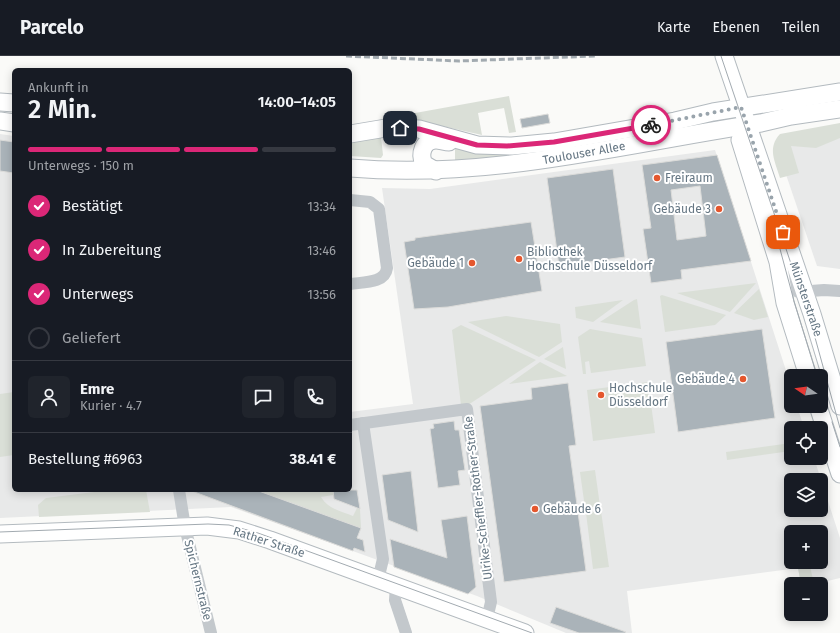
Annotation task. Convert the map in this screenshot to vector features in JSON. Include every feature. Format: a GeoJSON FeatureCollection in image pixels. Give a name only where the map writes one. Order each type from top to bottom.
{"type":"FeatureCollection","features":[{"type":"Feature","properties":{"kind":"main road","name":"Münsterstraße"},"geometry":{"type":"LineString","coordinates":[[712,56],[734,104]]}},
{"type":"Feature","properties":{"kind":"main road","name":"Münsterstraße"},"geometry":{"type":"LineString","coordinates":[[724,56],[734,104],[778,262],[785,303],[806,369]]}},
{"type":"Feature","properties":{"kind":"main road","name":"Toulouser Allee"},"geometry":{"type":"LineString","coordinates":[[352,134],[386,128],[419,129],[451,136],[466,143],[507,146],[554,142],[734,104],[840,92]]}},
{"type":"Feature","properties":{"kind":"main road"},"geometry":{"type":"LineString","coordinates":[[0,102],[12,104]]}},
{"type":"Feature","properties":{"kind":"main road","name":"Toulouser Allee"},"geometry":{"type":"LineString","coordinates":[[352,168],[389,172],[436,171],[466,170],[516,164],[741,126],[790,116],[840,109]]}},
{"type":"Feature","properties":{"kind":"main road"},"geometry":{"type":"LineString","coordinates":[[0,121],[12,123]]}},
{"type":"Feature","properties":{"kind":"main road","name":"Münsterstraße"},"geometry":{"type":"LineString","coordinates":[[741,126],[812,314],[840,406]]}},
{"type":"Feature","properties":{"kind":"main road"},"geometry":{"type":"LineString","coordinates":[[436,171],[422,161],[421,152],[425,144],[435,140],[466,143]]}},
{"type":"Feature","properties":{"kind":"main road"},"geometry":{"type":"LineString","coordinates":[[820,413],[840,474]]}},
{"type":"Feature","properties":{"kind":"main road","name":"Rather Straße"},"geometry":{"type":"LineString","coordinates":[[0,534],[220,526],[239,530],[525,633]]}},
{"type":"Feature","properties":{"kind":"street"},"geometry":{"type":"LineString","coordinates":[[352,200],[370,202],[379,209],[388,268],[385,275],[376,280],[352,284]]}},
{"type":"Feature","properties":{"kind":"street"},"geometry":{"type":"LineString","coordinates":[[778,262],[798,292],[824,290],[840,291]]}},
{"type":"Feature","properties":{"kind":"street","name":"Ulrike-Scheffler-Rother-Straße"},"geometry":{"type":"LineString","coordinates":[[352,425],[467,409],[491,602],[487,619]]}},
{"type":"Feature","properties":{"kind":"street"},"geometry":{"type":"LineString","coordinates":[[363,423],[382,559],[378,580]]}},
{"type":"Feature","properties":{"kind":"street","name":"Spichernstraße"},"geometry":{"type":"LineString","coordinates":[[179,492],[185,527],[211,633]]}},
{"type":"Feature","properties":{"kind":"street"},"geometry":{"type":"LineString","coordinates":[[396,586],[395,600],[406,633]]}},
{"type":"Feature","properties":{"kind":"shaded area"},"geometry":{"type":"Polygon","coordinates":[[[509,96],[516,132],[509,133],[504,108],[478,113],[482,135],[433,124],[382,119],[509,96]]]}},
{"type":"Feature","properties":{"kind":"shaded area"},"geometry":{"type":"Polygon","coordinates":[[[840,123],[840,138],[816,148],[791,146],[799,173],[780,178],[774,160],[773,150],[776,139],[780,134],[840,123]]]}},
{"type":"Feature","properties":{"kind":"shaded area","name":"Hochschule Düsseldorf"},"geometry":{"type":"Polygon","coordinates":[[[0,134],[12,136],[12,492],[352,492],[352,412],[413,404],[382,188],[430,189],[715,150],[786,369],[784,369],[784,413],[799,413],[802,421],[784,421],[784,465],[816,465],[819,473],[784,473],[784,517],[828,517],[828,501],[840,538],[840,578],[828,581],[828,577],[800,577],[798,569],[828,569],[828,525],[784,525],[784,569],[791,569],[627,591],[632,633],[566,633],[477,596],[231,507],[0,518],[0,134]]]}},
{"type":"Feature","properties":{"kind":"shaded area"},"geometry":{"type":"Polygon","coordinates":[[[840,134],[840,269],[817,266],[775,142],[840,134]]]}},
{"type":"Feature","properties":{"kind":"shaded area"},"geometry":{"type":"Polygon","coordinates":[[[381,137],[383,155],[381,158],[352,156],[352,140],[381,137]]]}},
{"type":"Feature","properties":{"kind":"shaded area"},"geometry":{"type":"Polygon","coordinates":[[[601,143],[455,167],[455,148],[601,143]]]}},
{"type":"Feature","properties":{"kind":"shaded area"},"geometry":{"type":"Polygon","coordinates":[[[756,283],[730,312],[677,293],[756,283]]]}},
{"type":"Feature","properties":{"kind":"shaded area"},"geometry":{"type":"Polygon","coordinates":[[[759,289],[768,317],[754,320],[734,313],[759,289]]]}},
{"type":"Feature","properties":{"kind":"shaded area"},"geometry":{"type":"Polygon","coordinates":[[[662,295],[726,315],[715,325],[665,332],[660,296],[662,295]]]}},
{"type":"Feature","properties":{"kind":"shaded area"},"geometry":{"type":"Polygon","coordinates":[[[637,299],[641,329],[600,322],[634,300],[637,299]]]}},
{"type":"Feature","properties":{"kind":"shaded area"},"geometry":{"type":"Polygon","coordinates":[[[623,300],[593,322],[576,318],[575,307],[623,300]]]}},
{"type":"Feature","properties":{"kind":"shaded area"},"geometry":{"type":"Polygon","coordinates":[[[506,316],[560,324],[562,342],[539,357],[468,322],[506,316]]]}},
{"type":"Feature","properties":{"kind":"shaded area"},"geometry":{"type":"Polygon","coordinates":[[[461,325],[536,360],[468,405],[461,405],[452,330],[461,325]]]}},
{"type":"Feature","properties":{"kind":"shaded area"},"geometry":{"type":"Polygon","coordinates":[[[590,329],[642,338],[646,366],[591,373],[589,361],[585,362],[586,374],[583,374],[578,337],[590,329]]]}},
{"type":"Feature","properties":{"kind":"shaded area"},"geometry":{"type":"Polygon","coordinates":[[[563,347],[566,369],[544,359],[563,347]]]}},
{"type":"Feature","properties":{"kind":"shaded area"},"geometry":{"type":"Polygon","coordinates":[[[540,362],[567,376],[509,384],[540,362]]]}},
{"type":"Feature","properties":{"kind":"shaded area"},"geometry":{"type":"Polygon","coordinates":[[[648,382],[655,433],[593,441],[587,390],[648,382]]]}},
{"type":"Feature","properties":{"kind":"shaded area"},"geometry":{"type":"Polygon","coordinates":[[[12,392],[12,455],[0,457],[0,394],[12,392]]]}},
{"type":"Feature","properties":{"kind":"shaded area"},"geometry":{"type":"Polygon","coordinates":[[[784,444],[784,452],[727,460],[726,452],[784,444]]]}},
{"type":"Feature","properties":{"kind":"shaded area"},"geometry":{"type":"Polygon","coordinates":[[[595,470],[600,506],[585,508],[580,472],[595,470]]]}},
{"type":"Feature","properties":{"kind":"shaded area"},"geometry":{"type":"Polygon","coordinates":[[[94,492],[146,492],[150,512],[39,517],[38,505],[46,498],[94,492]]]}},
{"type":"Feature","properties":{"kind":"shaded area"},"geometry":{"type":"Polygon","coordinates":[[[261,492],[333,492],[333,495],[321,497],[331,507],[353,516],[357,508],[360,509],[361,528],[261,492]]]}},
{"type":"Feature","properties":{"kind":"shaded area"},"geometry":{"type":"Polygon","coordinates":[[[601,511],[609,567],[593,569],[586,513],[601,511]]]}},
{"type":"Feature","properties":{"kind":"shaded area"},"geometry":{"type":"Polygon","coordinates":[[[798,569],[811,569],[812,577],[800,577],[798,569]]]}},
{"type":"Feature","properties":{"kind":"building"},"geometry":{"type":"Polygon","coordinates":[[[548,114],[550,123],[522,128],[520,119],[548,114]]]}},
{"type":"Feature","properties":{"kind":"building"},"geometry":{"type":"Polygon","coordinates":[[[0,140],[12,142],[12,173],[0,171],[0,140]]]}},
{"type":"Feature","properties":{"kind":"building","name":"Gebäude 3"},"geometry":{"type":"Polygon","coordinates":[[[717,155],[751,261],[681,270],[682,279],[651,283],[643,229],[651,228],[642,165],[717,155]],[[700,186],[671,190],[677,240],[706,236],[700,186]]]}},
{"type":"Feature","properties":{"kind":"building"},"geometry":{"type":"Polygon","coordinates":[[[613,169],[625,257],[559,266],[547,178],[613,169]]]}},
{"type":"Feature","properties":{"kind":"building","name":"Gebäude 1"},"geometry":{"type":"Polygon","coordinates":[[[531,222],[542,291],[448,307],[414,309],[404,242],[415,240],[415,238],[531,222]]]}},
{"type":"Feature","properties":{"kind":"building","name":"Gebäude 4"},"geometry":{"type":"Polygon","coordinates":[[[762,329],[775,418],[678,432],[666,342],[762,329]]]}},
{"type":"Feature","properties":{"kind":"building","name":"Gebäude 6"},"geometry":{"type":"Polygon","coordinates":[[[568,383],[576,445],[569,446],[586,571],[504,582],[480,406],[532,399],[531,388],[568,383]]]}},
{"type":"Feature","properties":{"kind":"building"},"geometry":{"type":"Polygon","coordinates":[[[454,421],[455,430],[459,430],[465,470],[458,471],[460,485],[438,488],[430,429],[434,428],[433,424],[454,421]]]}},
{"type":"Feature","properties":{"kind":"building"},"geometry":{"type":"Polygon","coordinates":[[[411,471],[418,532],[388,520],[382,475],[411,471]]]}},
{"type":"Feature","properties":{"kind":"building"},"geometry":{"type":"Polygon","coordinates":[[[352,490],[357,490],[360,509],[334,499],[333,492],[352,492],[352,490]]]}},
{"type":"Feature","properties":{"kind":"building"},"geometry":{"type":"Polygon","coordinates":[[[194,492],[262,492],[361,528],[357,538],[363,540],[365,552],[354,548],[353,551],[194,492]]]}},
{"type":"Feature","properties":{"kind":"building"},"geometry":{"type":"Polygon","coordinates":[[[467,516],[476,587],[468,594],[394,567],[390,539],[447,558],[441,520],[467,516]]]}},
{"type":"Feature","properties":{"kind":"building"},"geometry":{"type":"Polygon","coordinates":[[[556,607],[626,632],[579,633],[550,623],[556,607]]]}},
{"type":"Feature","properties":{"kind":"tram line"},"geometry":{"type":"LineString","coordinates":[[721,56],[811,323],[840,428]]}},
{"type":"Feature","properties":{"kind":"tram line"},"geometry":{"type":"LineString","coordinates":[[780,249],[815,369]]}},
{"type":"Feature","properties":{"kind":"tram line"},"geometry":{"type":"LineString","coordinates":[[832,422],[840,447]]}},
{"type":"Feature","properties":{"kind":"tram line"},"geometry":{"type":"LineString","coordinates":[[0,532],[208,524],[229,525],[258,533],[532,633]]}},
{"type":"Feature","properties":{"kind":"railway"},"geometry":{"type":"LineString","coordinates":[[346,56],[459,61],[595,56]]}},
{"type":"Feature","properties":{"kind":"way so far"},"geometry":{"type":"LineString","coordinates":[[651,125],[741,107],[783,232]]}},
{"type":"Feature","properties":{"kind":"place","name":"Freiraum"},"geometry":{"type":"Point","coordinates":[657,178]}},
{"type":"Feature","properties":{"kind":"place","name":"Gebäude 3"},"geometry":{"type":"Point","coordinates":[719,209]}},
{"type":"Feature","properties":{"kind":"place","name":"Bibliothek Hochschule Düsseldorf"},"geometry":{"type":"Point","coordinates":[519,259]}},
{"type":"Feature","properties":{"kind":"place","name":"Gebäude 1"},"geometry":{"type":"Point","coordinates":[472,263]}},
{"type":"Feature","properties":{"kind":"place","name":"Gebäude 4"},"geometry":{"type":"Point","coordinates":[743,379]}},
{"type":"Feature","properties":{"kind":"place","name":"Hochschule Düsseldorf"},"geometry":{"type":"Point","coordinates":[601,395]}},
{"type":"Feature","properties":{"kind":"place","name":"Gebäude 6"},"geometry":{"type":"Point","coordinates":[535,509]}},
{"type":"Feature","properties":{"kind":"route"},"geometry":{"type":"LineString","coordinates":[[400,128],[419,129],[451,136],[466,143],[477,145],[507,146],[554,142],[651,125]]}}]}
